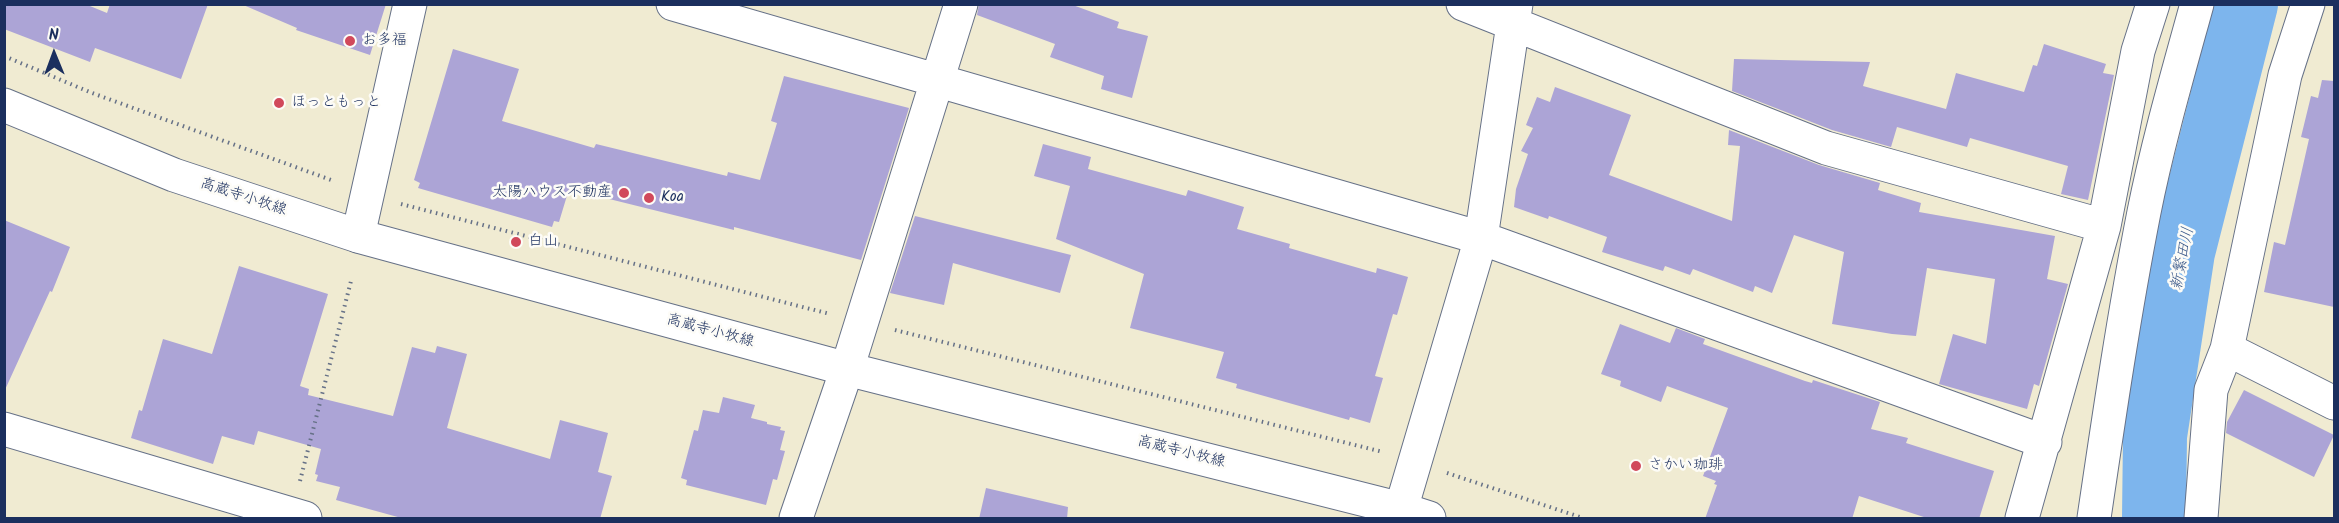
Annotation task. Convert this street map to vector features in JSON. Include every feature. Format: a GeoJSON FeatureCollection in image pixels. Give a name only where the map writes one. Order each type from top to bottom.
{"type":"FeatureCollection","features":[{"type":"Feature","properties":{"kind":"street"},"geometry":{"type":"LineString","coordinates":[[358,236],[410,4]]}},
{"type":"Feature","properties":{"kind":"street"},"geometry":{"type":"LineString","coordinates":[[673,4],[1481,238],[2045,442]]}},
{"type":"Feature","properties":{"kind":"street"},"geometry":{"type":"LineString","coordinates":[[796,519],[847,369],[961,4]]}},
{"type":"Feature","properties":{"kind":"street"},"geometry":{"type":"LineString","coordinates":[[1463,4],[1515,14],[1826,148],[2104,226]]}},
{"type":"Feature","properties":{"kind":"street"},"geometry":{"type":"LineString","coordinates":[[2022,519],[2104,226],[2138,51],[2152,4]]}},
{"type":"Feature","properties":{"kind":"street"},"geometry":{"type":"LineString","coordinates":[[2094,519],[2112,391],[2145,212],[2165,120],[2197,4]]}},
{"type":"Feature","properties":{"kind":"street"},"geometry":{"type":"LineString","coordinates":[[2202,519],[2211,390],[2227,349],[2285,75],[2308,4]]}},
{"type":"Feature","properties":{"kind":"street"},"geometry":{"type":"LineString","coordinates":[[1415,514],[1414,462],[1481,238],[1515,14]]}},
{"type":"Feature","properties":{"kind":"street","name":"高蔵寺小牧線"},"geometry":{"type":"LineString","coordinates":[[4,105],[174,175],[358,236],[847,369],[1415,514]]}},
{"type":"Feature","properties":{"kind":"street"},"geometry":{"type":"LineString","coordinates":[[2227,349],[2334,403]]}},
{"type":"Feature","properties":{"kind":"street"},"geometry":{"type":"LineString","coordinates":[[4,429],[298,516]]}},
{"type":"Feature","properties":{"kind":"path"},"geometry":{"type":"LineString","coordinates":[[4,56],[92,93],[402,204],[862,322],[1381,451],[1582,519]]}},
{"type":"Feature","properties":{"kind":"path"},"geometry":{"type":"LineString","coordinates":[[298,516],[351,281]]}},
{"type":"Feature","properties":{"kind":"building"},"geometry":{"type":"Polygon","coordinates":[[[4,4],[85,4],[107,13],[110,4],[208,4],[181,79],[95,48],[90,62],[4,29],[4,4]]]}},
{"type":"Feature","properties":{"kind":"building"},"geometry":{"type":"Polygon","coordinates":[[[241,4],[386,4],[370,55],[296,30],[297,28],[241,4]]]}},
{"type":"Feature","properties":{"kind":"building"},"geometry":{"type":"Polygon","coordinates":[[[979,4],[1070,4],[1119,22],[1117,28],[1148,36],[1132,98],[1101,89],[1104,76],[1050,57],[1055,44],[977,15],[979,4]]]}},
{"type":"Feature","properties":{"kind":"building"},"geometry":{"type":"Polygon","coordinates":[[[2044,44],[2106,64],[2103,73],[2114,75],[2088,200],[2061,194],[2068,166],[1970,138],[1967,147],[1897,127],[1891,147],[1832,130],[1732,91],[1734,59],[1870,62],[1863,86],[1946,109],[1956,73],[2024,92],[2033,65],[2037,66],[2044,44]]]}},
{"type":"Feature","properties":{"kind":"building"},"geometry":{"type":"Polygon","coordinates":[[[453,49],[519,69],[502,121],[594,148],[596,144],[727,176],[728,172],[760,180],[777,123],[771,121],[784,76],[909,108],[861,260],[734,227],[734,230],[569,189],[559,222],[554,221],[552,227],[418,188],[420,183],[414,180],[453,49]]]}},
{"type":"Feature","properties":{"kind":"building"},"geometry":{"type":"Polygon","coordinates":[[[2322,80],[2334,81],[2334,307],[2264,292],[2274,242],[2285,245],[2309,139],[2301,137],[2311,96],[2318,98],[2322,80]]]}},
{"type":"Feature","properties":{"kind":"building"},"geometry":{"type":"Polygon","coordinates":[[[1555,87],[1631,115],[1609,175],[1732,221],[1740,146],[1728,145],[1729,130],[1819,165],[1880,183],[1878,190],[1921,203],[1919,212],[2055,236],[2047,279],[2068,284],[2039,386],[2034,384],[2027,409],[1939,384],[1953,334],[1986,344],[1995,279],[1927,268],[1916,336],[1892,334],[1832,324],[1844,252],[1794,235],[1772,293],[1755,286],[1753,292],[1693,269],[1690,275],[1665,266],[1663,271],[1602,252],[1607,237],[1549,216],[1548,219],[1514,207],[1516,189],[1528,154],[1521,151],[1533,128],[1526,125],[1537,97],[1550,102],[1555,87]]]}},
{"type":"Feature","properties":{"kind":"building"},"geometry":{"type":"Polygon","coordinates":[[[1043,144],[1091,157],[1088,169],[1186,196],[1188,190],[1244,207],[1237,229],[1290,244],[1289,248],[1376,273],[1377,268],[1408,277],[1397,315],[1393,314],[1375,376],[1383,378],[1370,423],[1350,417],[1349,420],[1236,388],[1237,384],[1216,378],[1224,352],[1130,328],[1144,274],[1056,239],[1070,186],[1034,176],[1043,144]]]}},
{"type":"Feature","properties":{"kind":"building"},"geometry":{"type":"Polygon","coordinates":[[[915,216],[1071,255],[1060,293],[953,263],[944,305],[890,293],[915,216]]]}},
{"type":"Feature","properties":{"kind":"building"},"geometry":{"type":"Polygon","coordinates":[[[4,220],[70,247],[52,292],[50,291],[4,392],[4,220]]]}},
{"type":"Feature","properties":{"kind":"building"},"geometry":{"type":"Polygon","coordinates":[[[239,266],[328,294],[300,386],[309,389],[308,395],[393,416],[412,347],[435,353],[437,346],[467,354],[447,428],[550,459],[560,420],[608,433],[598,472],[612,476],[600,519],[405,519],[336,500],[340,487],[316,481],[318,475],[315,474],[321,449],[258,431],[254,445],[222,436],[213,464],[131,438],[139,410],[142,411],[163,339],[212,354],[239,266]]]}},
{"type":"Feature","properties":{"kind":"building"},"geometry":{"type":"Polygon","coordinates":[[[1620,324],[1670,343],[1676,328],[1705,339],[1703,344],[1805,381],[1812,383],[1813,380],[1880,402],[1871,429],[1908,438],[1906,443],[1994,471],[1979,519],[1930,519],[1859,496],[1852,519],[1705,519],[1717,485],[1714,484],[1716,481],[1703,476],[1728,408],[1667,386],[1661,402],[1620,386],[1621,381],[1601,374],[1620,324]]]}},
{"type":"Feature","properties":{"kind":"building"},"geometry":{"type":"Polygon","coordinates":[[[2244,390],[2334,435],[2314,477],[2226,433],[2227,422],[2244,390]]]}},
{"type":"Feature","properties":{"kind":"building"},"geometry":{"type":"Polygon","coordinates":[[[723,397],[755,405],[751,418],[781,427],[780,430],[785,431],[780,450],[785,451],[777,480],[773,479],[766,505],[686,485],[687,480],[681,478],[694,430],[698,431],[703,410],[719,413],[723,397]]]}},
{"type":"Feature","properties":{"kind":"building"},"geometry":{"type":"Polygon","coordinates":[[[986,488],[1068,507],[1067,519],[979,519],[986,488]]]}},
{"type":"Feature","properties":{"kind":"waterway","name":"新繁田川"},"geometry":{"type":"LineString","coordinates":[[2154,518],[2155,436],[2183,252],[2246,4]]}},
{"type":"Feature","properties":{"kind":"place","name":"お多福"},"geometry":{"type":"Point","coordinates":[350,41]}},
{"type":"Feature","properties":{"kind":"place","name":"ほっともっと"},"geometry":{"type":"Point","coordinates":[279,103]}},
{"type":"Feature","properties":{"kind":"place","name":"太陽ハウス不動産"},"geometry":{"type":"Point","coordinates":[624,193]}},
{"type":"Feature","properties":{"kind":"place","name":"Koa"},"geometry":{"type":"Point","coordinates":[649,198]}},
{"type":"Feature","properties":{"kind":"place","name":"白山"},"geometry":{"type":"Point","coordinates":[516,242]}},
{"type":"Feature","properties":{"kind":"place","name":"さかい珈琲"},"geometry":{"type":"Point","coordinates":[1636,466]}}]}
